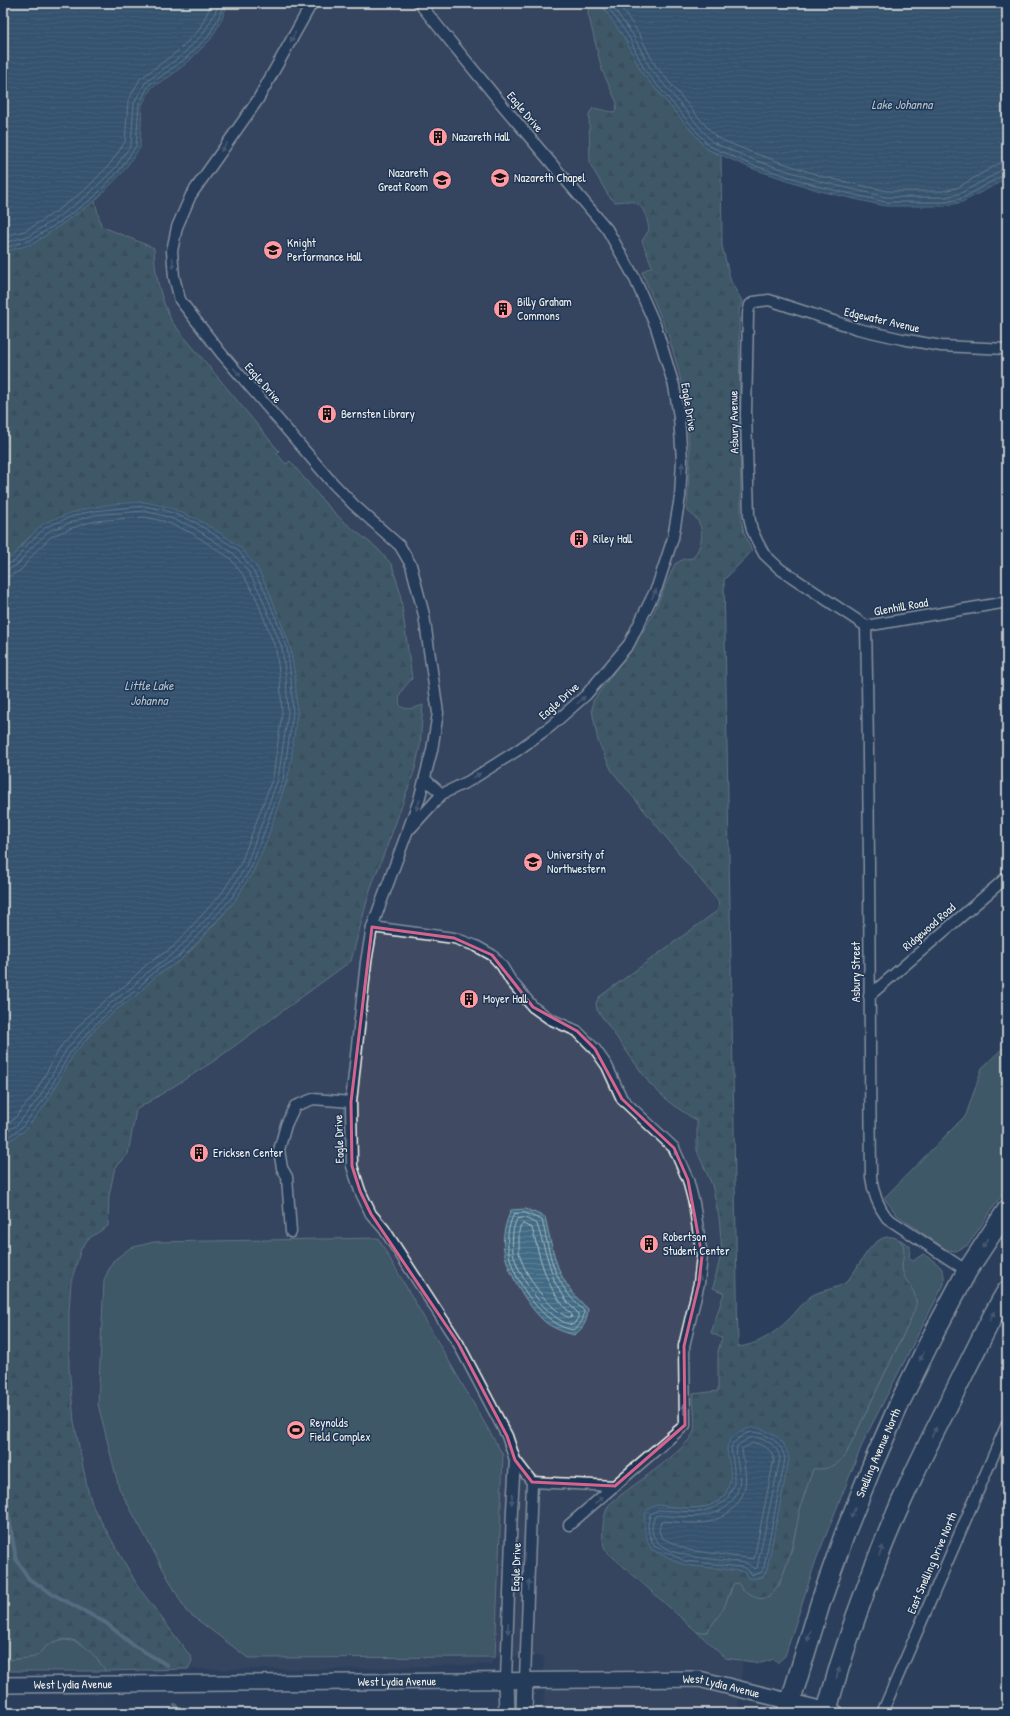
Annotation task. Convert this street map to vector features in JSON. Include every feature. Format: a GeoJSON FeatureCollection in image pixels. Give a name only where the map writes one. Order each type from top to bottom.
{"type":"FeatureCollection","features":[{"type":"Feature","properties":{"kind":"highway","name":"Snelling Avenue North"},"geometry":{"type":"LineString","coordinates":[[788,1707],[821,1601],[872,1466],[929,1341],[967,1271],[1007,1210]]}},
{"type":"Feature","properties":{"kind":"highway"},"geometry":{"type":"LineString","coordinates":[[829,1712],[850,1636],[890,1528],[938,1422],[990,1320],[1007,1291]]}},
{"type":"Feature","properties":{"kind":"street","name":"Eagle Drive"},"geometry":{"type":"LineString","coordinates":[[312,3],[257,101],[191,195],[177,227],[172,251],[174,278],[180,300],[221,353],[330,480],[354,505],[400,546],[411,565],[424,615],[438,713],[432,750],[425,779],[409,830],[372,927],[366,962],[351,1102],[352,1166],[360,1191],[372,1214],[384,1229],[458,1343],[507,1436],[515,1460],[532,1482],[525,1680]]}},
{"type":"Feature","properties":{"kind":"street","name":"Eagle Drive"},"geometry":{"type":"LineString","coordinates":[[409,830],[442,794],[469,781],[518,750],[551,726],[586,695],[629,644],[657,587],[672,538],[680,497],[682,460],[679,417],[674,386],[656,327],[628,266],[607,229],[419,3]]}},
{"type":"Feature","properties":{"kind":"street","name":"Edgewater Avenue"},"geometry":{"type":"LineString","coordinates":[[754,302],[769,300],[858,329],[902,339],[941,346],[1007,349]]}},
{"type":"Feature","properties":{"kind":"street","name":"Asbury Avenue"},"geometry":{"type":"LineString","coordinates":[[754,302],[750,305],[748,313],[746,414],[749,516],[752,530],[757,542]]}},
{"type":"Feature","properties":{"kind":"street","name":"Glenhill Road"},"geometry":{"type":"LineString","coordinates":[[757,542],[764,554],[780,569],[866,626],[1007,602]]}},
{"type":"Feature","properties":{"kind":"street","name":"Asbury Street"},"geometry":{"type":"LineString","coordinates":[[866,626],[869,799],[870,1178],[876,1200],[887,1218],[967,1271]]}},
{"type":"Feature","properties":{"kind":"street"},"geometry":{"type":"LineString","coordinates":[[425,779],[442,794]]}},
{"type":"Feature","properties":{"kind":"street","name":"Ridgewood Road"},"geometry":{"type":"LineString","coordinates":[[869,996],[1007,877]]}},
{"type":"Feature","properties":{"kind":"street"},"geometry":{"type":"LineString","coordinates":[[372,927],[454,938],[476,946],[492,955],[533,1007],[550,1018],[577,1031],[595,1049],[607,1066],[622,1098],[674,1148],[688,1180],[694,1202],[702,1256],[699,1283],[684,1346],[684,1425],[569,1525]]}},
{"type":"Feature","properties":{"kind":"street"},"geometry":{"type":"LineString","coordinates":[[291,1232],[288,1177],[282,1168],[279,1150],[286,1125],[296,1106],[313,1099],[351,1102]]}},
{"type":"Feature","properties":{"kind":"street","name":"East Snelling Drive North"},"geometry":{"type":"LineString","coordinates":[[882,1713],[1007,1424]]}},
{"type":"Feature","properties":{"kind":"street","name":"Eagle Drive"},"geometry":{"type":"LineString","coordinates":[[506,1680],[515,1460]]}},
{"type":"Feature","properties":{"kind":"street"},"geometry":{"type":"LineString","coordinates":[[532,1482],[615,1486]]}},
{"type":"Feature","properties":{"kind":"street","name":"West Lydia Avenue"},"geometry":{"type":"LineString","coordinates":[[3,1685],[699,1679],[788,1707],[829,1712]]}},
{"type":"Feature","properties":{"kind":"street"},"geometry":{"type":"LineString","coordinates":[[506,1680],[507,1713]]}},
{"type":"Feature","properties":{"kind":"street"},"geometry":{"type":"LineString","coordinates":[[524,1713],[525,1680]]}},
{"type":"Feature","properties":{"kind":"highlighted area"},"geometry":{"type":"Polygon","coordinates":[[[372,927],[454,938],[492,955],[533,1007],[577,1031],[595,1049],[622,1099],[674,1148],[688,1180],[702,1256],[699,1283],[684,1346],[685,1425],[615,1486],[532,1482],[515,1460],[507,1436],[458,1343],[371,1214],[360,1191],[352,1166],[351,1102],[372,927]]]}},
{"type":"Feature","properties":{"kind":"shaded area","name":"University of Northwestern"},"geometry":{"type":"Polygon","coordinates":[[[228,3],[589,3],[588,13],[602,70],[617,103],[616,111],[612,112],[593,108],[620,202],[629,201],[637,203],[646,214],[649,230],[642,241],[652,266],[642,272],[668,334],[679,372],[686,406],[690,456],[687,509],[698,521],[701,528],[702,538],[700,549],[693,558],[684,559],[675,564],[653,614],[642,633],[593,701],[718,901],[719,906],[650,1084],[670,1103],[697,1121],[697,1151],[712,1185],[719,1217],[722,1250],[719,1267],[724,1293],[711,1333],[722,1337],[718,1351],[718,1392],[693,1394],[695,1426],[693,1433],[683,1447],[608,1506],[605,1512],[602,1533],[605,1550],[725,1658],[743,1660],[737,1713],[544,1713],[544,1656],[496,1657],[492,1660],[491,1664],[341,1669],[188,1669],[192,1661],[191,1657],[139,1588],[93,1507],[87,1487],[74,1421],[69,1367],[69,1311],[71,1282],[81,1249],[88,1239],[108,1226],[109,1196],[115,1167],[128,1154],[136,1110],[214,1061],[351,961],[370,890],[406,795],[420,746],[422,705],[410,709],[405,709],[400,706],[399,698],[402,690],[343,521],[324,502],[290,461],[286,464],[276,453],[279,450],[172,322],[157,283],[154,248],[101,226],[99,219],[95,201],[122,173],[140,148],[142,105],[152,87],[169,77],[222,19],[228,3]]]}},
{"type":"Feature","properties":{"kind":"green space"},"geometry":{"type":"Polygon","coordinates":[[[589,3],[600,3],[625,39],[642,73],[707,149],[721,156],[722,246],[731,282],[742,301],[739,311],[741,516],[744,533],[752,551],[724,580],[738,1347],[754,1343],[769,1336],[788,1320],[811,1296],[819,1292],[838,1287],[845,1283],[873,1245],[887,1237],[896,1238],[902,1243],[904,1254],[902,1270],[913,1291],[916,1301],[910,1321],[846,1454],[839,1462],[828,1468],[813,1469],[801,1505],[790,1555],[782,1577],[770,1597],[760,1599],[742,1590],[738,1583],[733,1584],[724,1608],[707,1632],[697,1632],[605,1550],[603,1539],[603,1522],[608,1506],[681,1449],[694,1431],[695,1418],[693,1394],[718,1391],[718,1351],[722,1338],[711,1333],[724,1293],[713,1288],[722,1250],[719,1217],[712,1185],[697,1151],[697,1121],[670,1103],[650,1084],[597,1010],[596,1003],[599,997],[717,911],[719,906],[718,901],[612,771],[598,741],[592,710],[593,701],[642,633],[653,614],[675,564],[684,559],[693,558],[700,545],[702,535],[698,521],[687,510],[690,456],[686,406],[679,372],[668,334],[642,272],[652,266],[642,241],[649,230],[647,220],[641,207],[637,204],[628,201],[615,202],[608,195],[590,164],[589,114],[593,108],[612,112],[616,111],[617,103],[602,70],[588,13],[589,3]],[[727,1448],[731,1480],[726,1494],[719,1501],[700,1507],[689,1508],[658,1505],[651,1549],[684,1565],[742,1571],[748,1578],[763,1577],[767,1569],[789,1459],[727,1448]]]}},
{"type":"Feature","properties":{"kind":"green space"},"geometry":{"type":"Polygon","coordinates":[[[95,201],[101,226],[154,248],[159,286],[164,304],[172,322],[279,451],[276,453],[286,464],[290,461],[324,502],[343,521],[377,548],[392,565],[400,592],[412,679],[400,694],[399,702],[400,706],[408,709],[423,705],[420,746],[415,769],[370,890],[351,961],[214,1061],[136,1110],[128,1154],[115,1167],[109,1196],[108,1226],[88,1239],[81,1249],[71,1282],[69,1311],[69,1367],[74,1421],[87,1487],[93,1507],[139,1588],[191,1657],[192,1661],[188,1669],[106,1671],[89,1650],[82,1644],[66,1639],[58,1640],[48,1645],[34,1657],[3,1662],[3,1145],[24,1131],[46,1104],[73,1055],[97,1027],[117,1009],[137,995],[157,975],[181,960],[234,902],[254,870],[287,781],[297,713],[295,677],[290,646],[268,589],[256,566],[44,524],[25,541],[12,558],[3,563],[3,252],[33,244],[95,201]]]}},
{"type":"Feature","properties":{"kind":"green space"},"geometry":{"type":"Polygon","coordinates":[[[1007,1044],[1007,1187],[968,1245],[956,1251],[947,1250],[897,1215],[884,1198],[966,1115],[982,1068],[1007,1044]]]}},
{"type":"Feature","properties":{"kind":"green space","name":"Reynolds Field Complex"},"geometry":{"type":"Polygon","coordinates":[[[378,1238],[503,1455],[495,1657],[248,1658],[186,1611],[119,1488],[98,1404],[104,1280],[113,1261],[130,1248],[154,1242],[378,1238]]]}},
{"type":"Feature","properties":{"kind":"green space"},"geometry":{"type":"Polygon","coordinates":[[[899,1239],[910,1246],[909,1258],[913,1261],[923,1254],[942,1269],[944,1284],[864,1440],[816,1560],[785,1656],[777,1663],[774,1659],[761,1663],[725,1658],[697,1632],[707,1632],[730,1594],[733,1583],[738,1582],[779,1586],[792,1549],[800,1508],[813,1468],[846,1454],[910,1321],[916,1302],[902,1271],[904,1253],[903,1246],[899,1239]]]}},
{"type":"Feature","properties":{"kind":"green space"},"geometry":{"type":"Polygon","coordinates":[[[58,1640],[68,1640],[87,1647],[106,1671],[3,1671],[3,1662],[7,1660],[34,1657],[48,1645],[58,1640]]]}},
{"type":"Feature","properties":{"kind":"water"},"geometry":{"type":"Polygon","coordinates":[[[3,3],[228,3],[222,19],[211,39],[188,62],[169,77],[152,87],[142,105],[140,148],[122,173],[95,201],[33,244],[3,252],[3,3]]]}},
{"type":"Feature","properties":{"kind":"water","name":"Lake Johanna"},"geometry":{"type":"Polygon","coordinates":[[[600,3],[1007,3],[1007,176],[997,184],[962,202],[945,206],[885,206],[820,191],[751,168],[707,149],[642,73],[625,39],[600,3]]]}},
{"type":"Feature","properties":{"kind":"water","name":"Little Lake Johanna"},"geometry":{"type":"Polygon","coordinates":[[[145,502],[168,507],[197,519],[240,547],[256,566],[268,589],[290,646],[295,677],[297,713],[290,769],[267,840],[254,870],[234,902],[181,960],[157,975],[137,995],[117,1009],[97,1027],[73,1055],[46,1104],[24,1131],[3,1145],[3,563],[14,555],[43,524],[49,521],[70,513],[91,508],[112,504],[145,502]]]}},
{"type":"Feature","properties":{"kind":"water"},"geometry":{"type":"Polygon","coordinates":[[[526,1209],[545,1217],[553,1250],[561,1274],[572,1292],[588,1309],[584,1324],[574,1335],[551,1326],[538,1315],[520,1290],[507,1263],[503,1244],[507,1221],[511,1210],[526,1209]]]}},
{"type":"Feature","properties":{"kind":"water"},"geometry":{"type":"Polygon","coordinates":[[[754,1427],[767,1431],[777,1437],[785,1446],[789,1459],[767,1569],[763,1577],[752,1579],[748,1578],[742,1571],[684,1565],[651,1549],[646,1537],[644,1523],[647,1511],[651,1507],[658,1505],[699,1508],[718,1502],[726,1493],[730,1480],[727,1453],[731,1439],[739,1433],[754,1427]]]}},
{"type":"Feature","properties":{"kind":"waterway"},"geometry":{"type":"LineString","coordinates":[[3,1484],[16,1559],[29,1579],[51,1593],[106,1623],[133,1645],[167,1665]]}},
{"type":"Feature","properties":{"kind":"waterway"},"geometry":{"type":"LineString","coordinates":[[175,1705],[179,1713]]}},
{"type":"Feature","properties":{"kind":"place","name":"Nazareth Hall"},"geometry":{"type":"Point","coordinates":[438,137]}},
{"type":"Feature","properties":{"kind":"place","name":"Nazareth Chapel"},"geometry":{"type":"Point","coordinates":[500,178]}},
{"type":"Feature","properties":{"kind":"place","name":"Nazareth Great Room"},"geometry":{"type":"Point","coordinates":[442,180]}},
{"type":"Feature","properties":{"kind":"place","name":"Knight Performance Hall"},"geometry":{"type":"Point","coordinates":[273,250]}},
{"type":"Feature","properties":{"kind":"place","name":"Billy Graham Commons"},"geometry":{"type":"Point","coordinates":[503,309]}},
{"type":"Feature","properties":{"kind":"place","name":"Bernsten Library"},"geometry":{"type":"Point","coordinates":[327,414]}},
{"type":"Feature","properties":{"kind":"place","name":"Riley Hall"},"geometry":{"type":"Point","coordinates":[579,539]}},
{"type":"Feature","properties":{"kind":"place","name":"University of Northwestern"},"geometry":{"type":"Point","coordinates":[533,862]}},
{"type":"Feature","properties":{"kind":"place","name":"Moyer Hall"},"geometry":{"type":"Point","coordinates":[469,999]}},
{"type":"Feature","properties":{"kind":"place","name":"Ericksen Center"},"geometry":{"type":"Point","coordinates":[199,1153]}},
{"type":"Feature","properties":{"kind":"place","name":"Robertson Student Center"},"geometry":{"type":"Point","coordinates":[649,1244]}},
{"type":"Feature","properties":{"kind":"place","name":"Reynolds Field Complex"},"geometry":{"type":"Point","coordinates":[296,1430]}}]}
